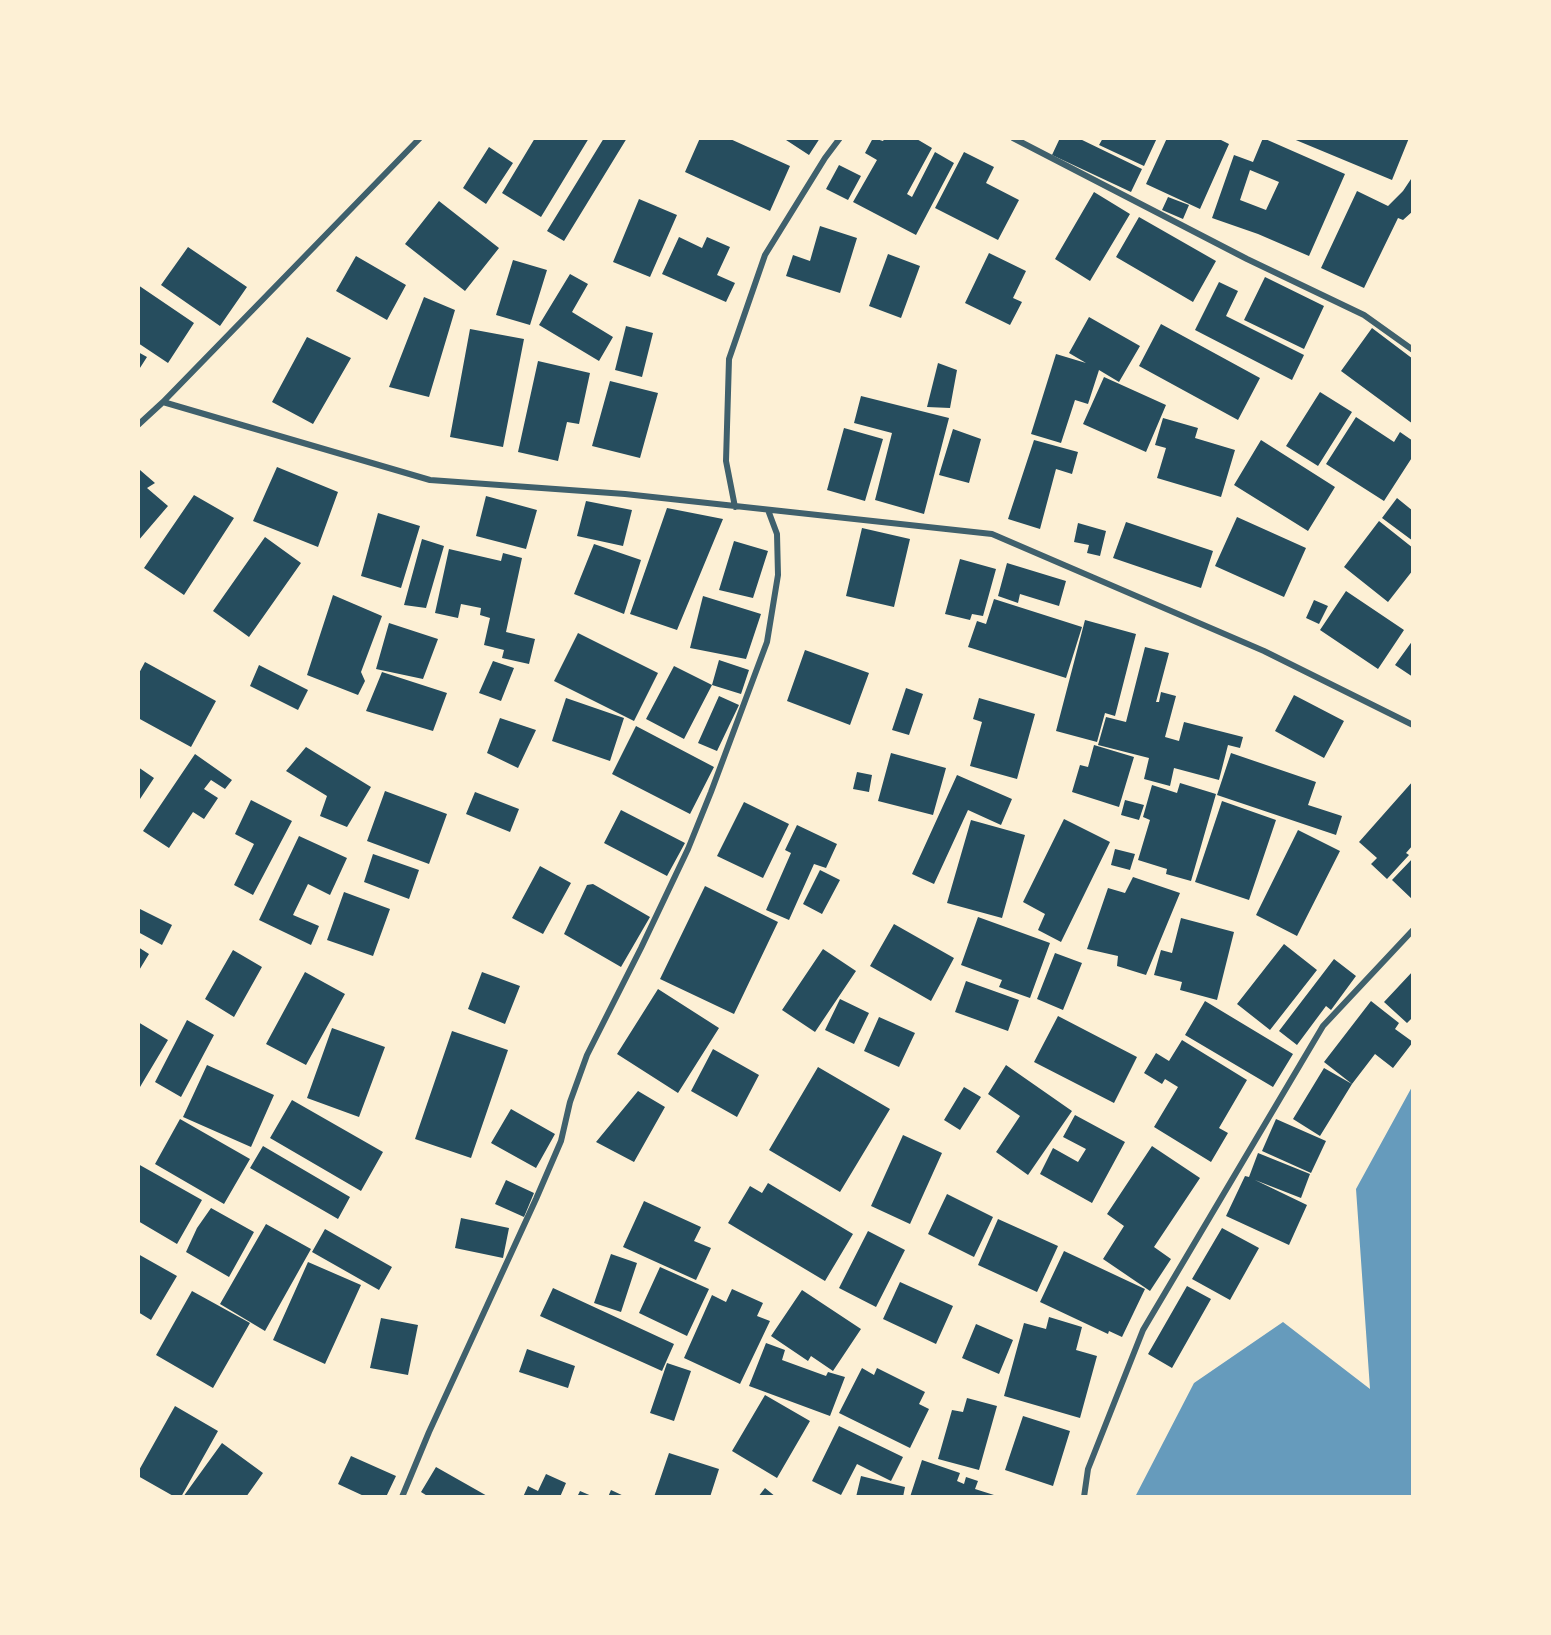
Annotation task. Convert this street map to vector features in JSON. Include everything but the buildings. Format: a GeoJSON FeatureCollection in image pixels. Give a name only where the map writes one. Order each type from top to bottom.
{"type":"FeatureCollection","features":[{"type":"Feature","properties":{"kind":"street"},"geometry":{"type":"LineString","coordinates":[[138,425],[420,138]]}},
{"type":"Feature","properties":{"kind":"street"},"geometry":{"type":"LineString","coordinates":[[735,507],[726,461],[729,359],[765,255],[825,158],[840,138]]}},
{"type":"Feature","properties":{"kind":"street"},"geometry":{"type":"LineString","coordinates":[[1013,138],[1247,259],[1364,315],[1413,350]]}},
{"type":"Feature","properties":{"kind":"street"},"geometry":{"type":"LineString","coordinates":[[163,402],[430,480],[625,494],[992,534],[1264,651],[1413,725]]}},
{"type":"Feature","properties":{"kind":"street"},"geometry":{"type":"LineString","coordinates":[[402,1497],[429,1432],[561,1141],[570,1102],[587,1055],[688,849],[767,642],[778,575],[777,534],[768,510]]}},
{"type":"Feature","properties":{"kind":"street"},"geometry":{"type":"LineString","coordinates":[[1084,1497],[1088,1469],[1143,1330],[1323,1026],[1413,930]]}},
{"type":"Feature","properties":{"kind":"water"},"geometry":{"type":"Polygon","coordinates":[[[1413,1085],[1413,1497],[1135,1497],[1194,1383],[1283,1322],[1370,1389],[1356,1189],[1413,1085]]]}}]}
